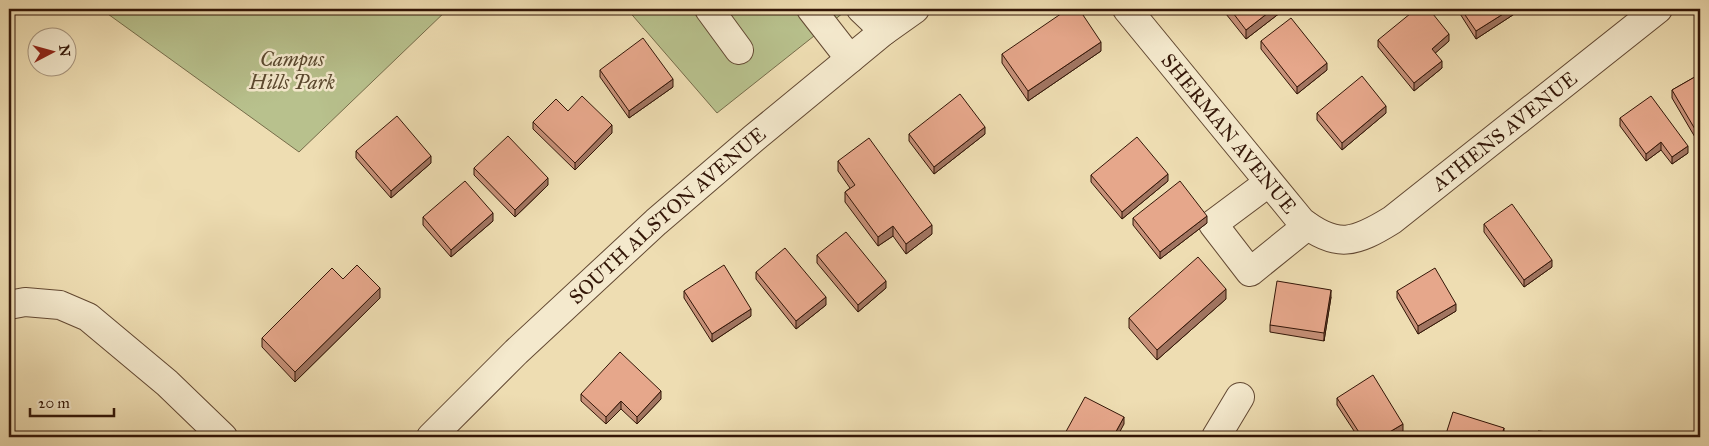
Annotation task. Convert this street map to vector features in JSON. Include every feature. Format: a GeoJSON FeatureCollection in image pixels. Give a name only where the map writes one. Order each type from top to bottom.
{"type":"FeatureCollection","features":[{"type":"Feature","properties":{"kind":"street"},"geometry":{"type":"LineString","coordinates":[[709,9],[739,50]]}},
{"type":"Feature","properties":{"kind":"street"},"geometry":{"type":"LineString","coordinates":[[811,9],[850,59]]}},
{"type":"Feature","properties":{"kind":"street"},"geometry":{"type":"LineString","coordinates":[[861,9],[884,31]]}},
{"type":"Feature","properties":{"kind":"street","name":"SOUTH ALSTON AVENUE"},"geometry":{"type":"LineString","coordinates":[[431,437],[516,352],[656,222],[740,149],[884,31],[915,9]]}},
{"type":"Feature","properties":{"kind":"street","name":"SHERMAN AVENUE"},"geometry":{"type":"LineString","coordinates":[[1126,9],[1292,211],[1318,234],[1344,241]]}},
{"type":"Feature","properties":{"kind":"street","name":"ATHENS AVENUE"},"geometry":{"type":"LineString","coordinates":[[1344,241],[1367,236],[1392,220],[1658,9]]}},
{"type":"Feature","properties":{"kind":"street"},"geometry":{"type":"LineString","coordinates":[[1268,183],[1213,224],[1250,272],[1307,226]]}},
{"type":"Feature","properties":{"kind":"street"},"geometry":{"type":"LineString","coordinates":[[9,305],[25,302],[60,305],[88,317],[167,383],[223,437]]}},
{"type":"Feature","properties":{"kind":"street"},"geometry":{"type":"LineString","coordinates":[[1216,437],[1240,397]]}},
{"type":"Feature","properties":{"kind":"green space","name":"Campus Hills Park"},"geometry":{"type":"Polygon","coordinates":[[[101,9],[448,9],[299,152],[101,9]]]}},
{"type":"Feature","properties":{"kind":"green space"},"geometry":{"type":"Polygon","coordinates":[[[627,9],[848,9],[717,113],[627,9]]]}},
{"type":"Feature","properties":{"kind":"building"},"geometry":{"type":"Polygon","coordinates":[[[1068,9],[1079,9],[1101,42],[1028,91],[1002,54],[1068,9]]]}},
{"type":"Feature","properties":{"kind":"building"},"geometry":{"type":"Polygon","coordinates":[[[1230,9],[1273,9],[1246,30],[1230,9]]]}},
{"type":"Feature","properties":{"kind":"building"},"geometry":{"type":"Polygon","coordinates":[[[1416,9],[1429,9],[1449,34],[1432,49],[1442,61],[1414,83],[1378,40],[1416,9]]]}},
{"type":"Feature","properties":{"kind":"building"},"geometry":{"type":"Polygon","coordinates":[[[1461,9],[1511,9],[1476,31],[1461,9]]]}},
{"type":"Feature","properties":{"kind":"building"},"geometry":{"type":"Polygon","coordinates":[[[1291,18],[1327,63],[1297,87],[1261,41],[1291,18]]]}},
{"type":"Feature","properties":{"kind":"building"},"geometry":{"type":"Polygon","coordinates":[[[643,38],[673,79],[629,111],[600,70],[643,38]]]}},
{"type":"Feature","properties":{"kind":"building"},"geometry":{"type":"Polygon","coordinates":[[[1700,74],[1700,136],[1699,136],[1672,90],[1700,74]]]}},
{"type":"Feature","properties":{"kind":"building"},"geometry":{"type":"Polygon","coordinates":[[[1362,76],[1386,106],[1342,143],[1317,113],[1362,76]]]}},
{"type":"Feature","properties":{"kind":"building"},"geometry":{"type":"Polygon","coordinates":[[[960,94],[985,127],[934,167],[909,134],[960,94]]]}},
{"type":"Feature","properties":{"kind":"building"},"geometry":{"type":"Polygon","coordinates":[[[582,96],[612,125],[575,163],[533,122],[556,99],[568,111],[582,96]]]}},
{"type":"Feature","properties":{"kind":"building"},"geometry":{"type":"Polygon","coordinates":[[[1651,96],[1688,146],[1672,157],[1661,142],[1646,154],[1620,118],[1651,96]]]}},
{"type":"Feature","properties":{"kind":"building"},"geometry":{"type":"Polygon","coordinates":[[[397,116],[431,156],[391,191],[356,151],[397,116]]]}},
{"type":"Feature","properties":{"kind":"building"},"geometry":{"type":"Polygon","coordinates":[[[508,136],[548,178],[515,210],[474,168],[508,136]]]}},
{"type":"Feature","properties":{"kind":"building"},"geometry":{"type":"Polygon","coordinates":[[[1137,137],[1168,174],[1122,212],[1091,175],[1137,137]]]}},
{"type":"Feature","properties":{"kind":"building"},"geometry":{"type":"Polygon","coordinates":[[[869,138],[932,225],[906,244],[893,226],[878,237],[845,192],[855,185],[838,161],[869,138]]]}},
{"type":"Feature","properties":{"kind":"building"},"geometry":{"type":"Polygon","coordinates":[[[465,181],[493,213],[451,250],[423,217],[465,181]]]}},
{"type":"Feature","properties":{"kind":"building"},"geometry":{"type":"Polygon","coordinates":[[[1180,181],[1207,216],[1160,252],[1133,218],[1180,181]]]}},
{"type":"Feature","properties":{"kind":"building"},"geometry":{"type":"Polygon","coordinates":[[[1512,204],[1552,260],[1524,280],[1484,224],[1512,204]]]}},
{"type":"Feature","properties":{"kind":"building"},"geometry":{"type":"Polygon","coordinates":[[[846,232],[886,281],[858,305],[817,255],[846,232]]]}},
{"type":"Feature","properties":{"kind":"building"},"geometry":{"type":"Polygon","coordinates":[[[785,248],[826,297],[796,321],[756,272],[785,248]]]}},
{"type":"Feature","properties":{"kind":"building"},"geometry":{"type":"Polygon","coordinates":[[[1198,257],[1226,289],[1157,350],[1129,318],[1198,257]]]}},
{"type":"Feature","properties":{"kind":"building"},"geometry":{"type":"Polygon","coordinates":[[[357,265],[380,288],[295,372],[262,338],[332,268],[343,279],[357,265]]]}},
{"type":"Feature","properties":{"kind":"building"},"geometry":{"type":"Polygon","coordinates":[[[724,265],[751,309],[712,334],[684,291],[724,265]]]}},
{"type":"Feature","properties":{"kind":"building"},"geometry":{"type":"Polygon","coordinates":[[[1435,268],[1456,304],[1418,326],[1397,291],[1435,268]]]}},
{"type":"Feature","properties":{"kind":"building"},"geometry":{"type":"Polygon","coordinates":[[[1277,281],[1331,290],[1324,333],[1270,325],[1277,281]]]}},
{"type":"Feature","properties":{"kind":"building"},"geometry":{"type":"Polygon","coordinates":[[[620,352],[661,391],[637,417],[621,401],[606,417],[581,394],[620,352]]]}},
{"type":"Feature","properties":{"kind":"building"},"geometry":{"type":"Polygon","coordinates":[[[1373,375],[1403,424],[1381,437],[1362,437],[1337,398],[1373,375]]]}},
{"type":"Feature","properties":{"kind":"building"},"geometry":{"type":"Polygon","coordinates":[[[1085,397],[1124,417],[1113,437],[1063,437],[1085,397]]]}},
{"type":"Feature","properties":{"kind":"building"},"geometry":{"type":"Polygon","coordinates":[[[1453,412],[1504,428],[1501,437],[1445,437],[1453,412]]]}},
{"type":"Feature","properties":{"kind":"building"},"geometry":{"type":"Polygon","coordinates":[[[1538,431],[1592,436],[1592,437],[1537,437],[1538,431]]]}},
{"type":"Feature","properties":{"kind":"building"},"geometry":{"type":"Polygon","coordinates":[[[1671,432],[1671,437],[1623,437],[1671,432]]]}}]}
